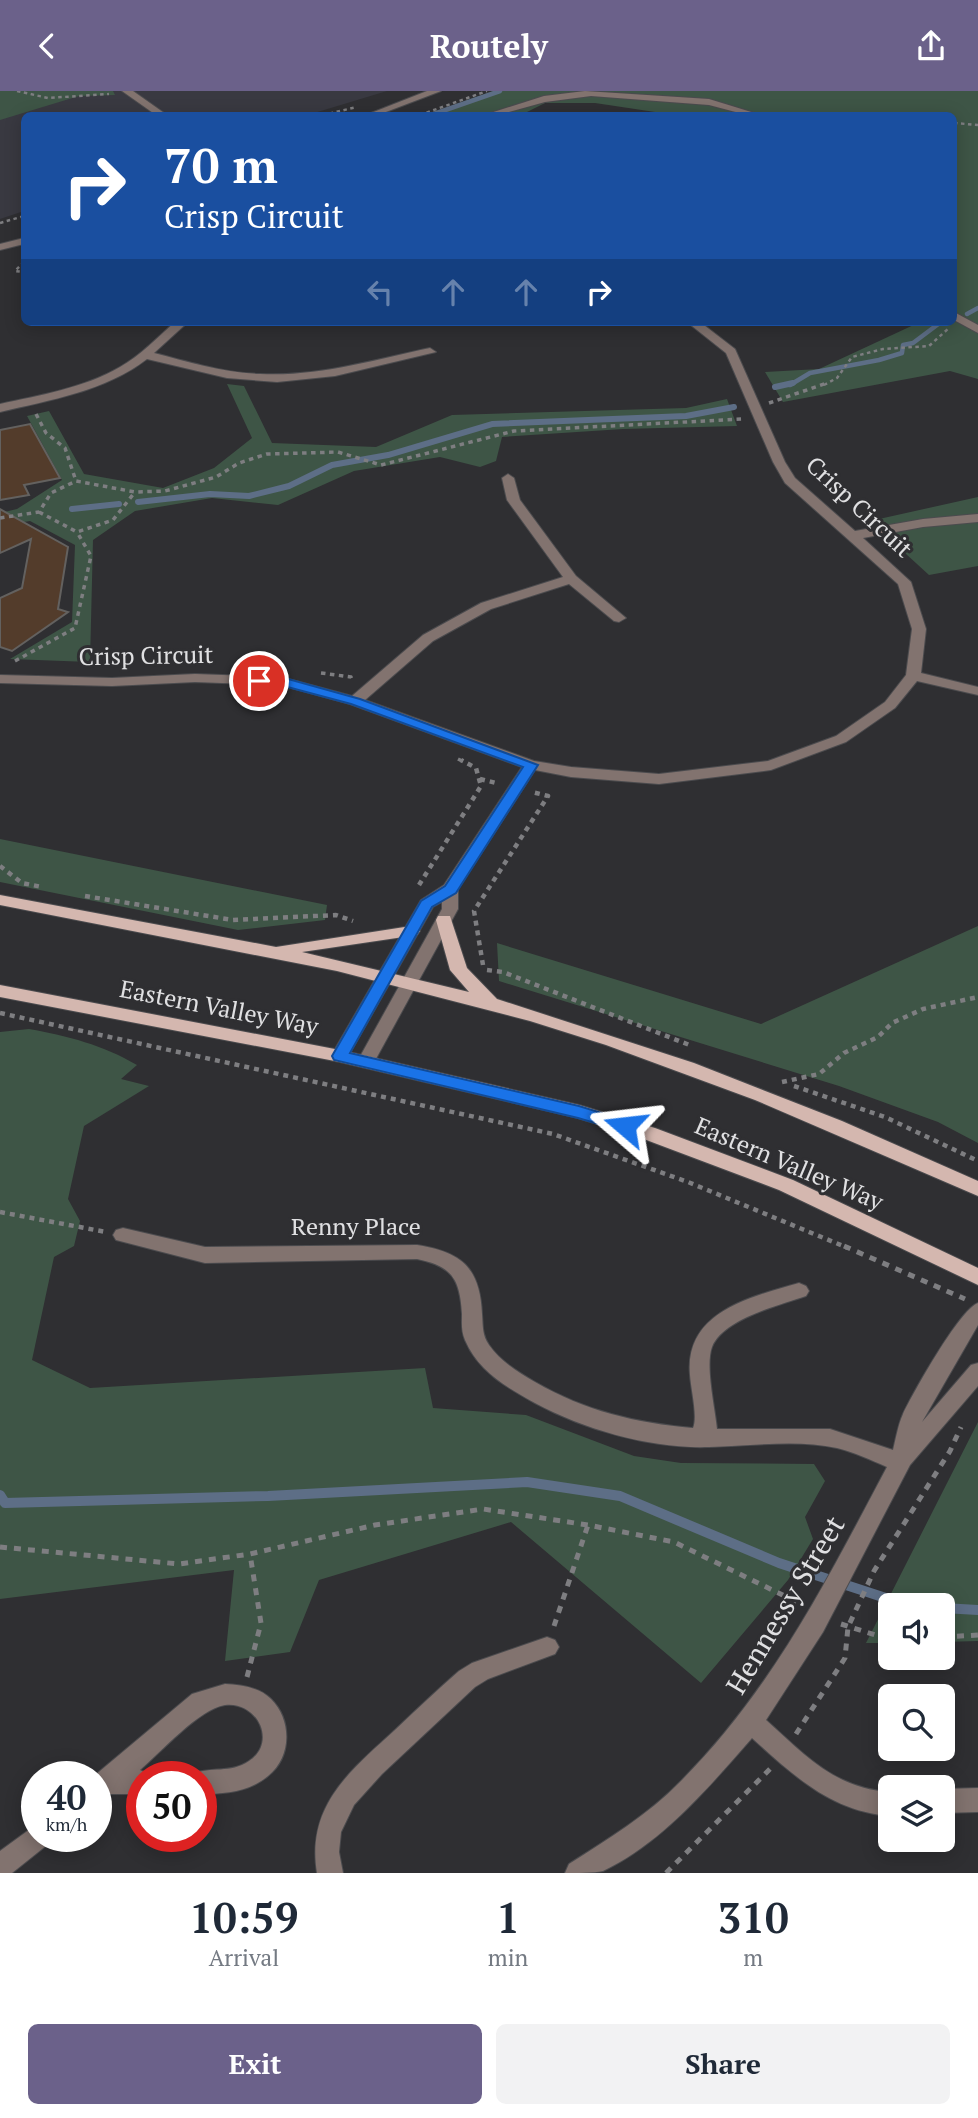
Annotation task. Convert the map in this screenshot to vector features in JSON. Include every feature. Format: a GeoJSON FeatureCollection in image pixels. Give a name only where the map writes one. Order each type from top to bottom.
{"type":"FeatureCollection","features":[{"type":"Feature","properties":{"kind":"main road","name":"Eastern Valley Way"},"geometry":{"type":"LineString","coordinates":[[0,900],[386,976],[493,1006],[650,1055],[760,1095],[894,1149],[978,1189]]}},
{"type":"Feature","properties":{"kind":"main road"},"geometry":{"type":"LineString","coordinates":[[444,920],[459,970],[493,1006]]}},
{"type":"Feature","properties":{"kind":"main road"},"geometry":{"type":"LineString","coordinates":[[269,951],[411,931]]}},
{"type":"Feature","properties":{"kind":"main road","name":"Eastern Valley Way"},"geometry":{"type":"LineString","coordinates":[[0,991],[340,1056],[579,1112],[648,1133],[786,1185],[978,1277]]}},
{"type":"Feature","properties":{"kind":"street"},"geometry":{"type":"LineString","coordinates":[[127,91],[158,112]]}},
{"type":"Feature","properties":{"kind":"street"},"geometry":{"type":"LineString","coordinates":[[380,112],[436,91]]}},
{"type":"Feature","properties":{"kind":"street"},"geometry":{"type":"LineString","coordinates":[[499,112],[544,99],[591,93],[709,102],[745,112]]}},
{"type":"Feature","properties":{"kind":"street"},"geometry":{"type":"LineString","coordinates":[[4,245],[21,236]]}},
{"type":"Feature","properties":{"kind":"street"},"geometry":{"type":"LineString","coordinates":[[4,245],[21,249]]}},
{"type":"Feature","properties":{"kind":"street"},"geometry":{"type":"LineString","coordinates":[[957,316],[978,330]]}},
{"type":"Feature","properties":{"kind":"street"},"geometry":{"type":"LineString","coordinates":[[0,408],[115,374],[146,355],[178,326]]}},
{"type":"Feature","properties":{"kind":"street","name":"Crisp Circuit"},"geometry":{"type":"LineString","coordinates":[[0,679],[99,682],[195,678],[281,681],[355,701],[531,765],[571,772],[659,779],[771,765],[841,739],[890,705],[913,676],[919,629],[904,582],[790,481],[747,411],[731,351],[698,326]]}},
{"type":"Feature","properties":{"kind":"street"},"geometry":{"type":"LineString","coordinates":[[146,355],[211,371],[274,379],[329,375],[430,352]]}},
{"type":"Feature","properties":{"kind":"street"},"geometry":{"type":"LineString","coordinates":[[508,478],[514,500],[571,579],[619,618]]}},
{"type":"Feature","properties":{"kind":"street"},"geometry":{"type":"LineString","coordinates":[[851,536],[923,523],[978,518]]}},
{"type":"Feature","properties":{"kind":"street"},"geometry":{"type":"LineString","coordinates":[[355,701],[429,638],[486,606],[571,579]]}},
{"type":"Feature","properties":{"kind":"street"},"geometry":{"type":"LineString","coordinates":[[913,676],[978,691]]}},
{"type":"Feature","properties":{"kind":"street"},"geometry":{"type":"LineString","coordinates":[[340,1056],[426,904],[450,889],[531,765]]}},
{"type":"Feature","properties":{"kind":"street"},"geometry":{"type":"LineString","coordinates":[[366,1062],[450,909],[450,889]]}},
{"type":"Feature","properties":{"kind":"street","name":"Renny Place"},"geometry":{"type":"LineString","coordinates":[[123,1235],[205,1255],[438,1254],[457,1265],[470,1285],[473,1338],[484,1356],[500,1371],[547,1399],[598,1420],[653,1433],[707,1439],[828,1438],[853,1443],[900,1463]]}},
{"type":"Feature","properties":{"kind":"street"},"geometry":{"type":"LineString","coordinates":[[707,1439],[698,1350],[704,1340],[727,1319],[746,1309],[799,1290]]}},
{"type":"Feature","properties":{"kind":"street","name":"Hennessy Street"},"geometry":{"type":"LineString","coordinates":[[578,1873],[638,1835],[688,1792],[751,1721],[822,1612],[900,1463],[913,1416],[966,1325],[978,1311]]}},
{"type":"Feature","properties":{"kind":"street","name":"Hennessy Street"},"geometry":{"type":"LineString","coordinates":[[900,1463],[978,1371]]}},
{"type":"Feature","properties":{"kind":"street"},"geometry":{"type":"LineString","coordinates":[[330,1873],[327,1849],[330,1830],[338,1807],[354,1783],[467,1679],[480,1671],[547,1647]]}},
{"type":"Feature","properties":{"kind":"street"},"geometry":{"type":"LineString","coordinates":[[112,1777],[201,1702],[222,1694],[243,1694],[263,1705],[274,1723],[276,1735],[269,1756],[251,1774],[240,1779],[217,1781]]}},
{"type":"Feature","properties":{"kind":"street"},"geometry":{"type":"LineString","coordinates":[[751,1721],[823,1783],[844,1796],[866,1803],[878,1803]]}},
{"type":"Feature","properties":{"kind":"street"},"geometry":{"type":"LineString","coordinates":[[955,1801],[978,1800]]}},
{"type":"Feature","properties":{"kind":"street"},"geometry":{"type":"LineString","coordinates":[[0,1867],[21,1850]]}},
{"type":"Feature","properties":{"kind":"path"},"geometry":{"type":"LineString","coordinates":[[17,91],[48,98],[108,93]]}},
{"type":"Feature","properties":{"kind":"path"},"geometry":{"type":"LineString","coordinates":[[428,112],[487,91]]}},
{"type":"Feature","properties":{"kind":"path"},"geometry":{"type":"LineString","coordinates":[[957,123],[978,125]]}},
{"type":"Feature","properties":{"kind":"path"},"geometry":{"type":"LineString","coordinates":[[0,223],[21,217]]}},
{"type":"Feature","properties":{"kind":"path"},"geometry":{"type":"LineString","coordinates":[[39,512],[51,493],[76,481],[135,492],[165,491],[216,477],[240,463],[267,454],[338,452],[381,465],[514,431],[747,411],[781,397],[822,386],[837,378],[844,365],[862,352],[929,346],[948,326]]}},
{"type":"Feature","properties":{"kind":"path"},"geometry":{"type":"LineString","coordinates":[[29,401],[46,433],[65,448],[76,481]]}},
{"type":"Feature","properties":{"kind":"path"},"geometry":{"type":"LineString","coordinates":[[77,532],[113,520],[135,492]]}},
{"type":"Feature","properties":{"kind":"path"},"geometry":{"type":"LineString","coordinates":[[0,518],[39,512],[77,532],[90,556],[75,628],[10,664],[22,666]]}},
{"type":"Feature","properties":{"kind":"path"},"geometry":{"type":"LineString","coordinates":[[313,671],[351,677],[353,684],[369,690]]}},
{"type":"Feature","properties":{"kind":"path"},"geometry":{"type":"LineString","coordinates":[[415,892],[481,786],[476,768],[455,758]]}},
{"type":"Feature","properties":{"kind":"path"},"geometry":{"type":"LineString","coordinates":[[480,779],[548,796],[474,911],[484,970],[503,972],[693,1047]]}},
{"type":"Feature","properties":{"kind":"path"},"geometry":{"type":"LineString","coordinates":[[0,866],[22,883],[45,888]]}},
{"type":"Feature","properties":{"kind":"path"},"geometry":{"type":"LineString","coordinates":[[82,895],[233,920],[335,915],[360,925]]}},
{"type":"Feature","properties":{"kind":"path"},"geometry":{"type":"LineString","coordinates":[[782,1082],[819,1074],[844,1053],[878,1037],[892,1023],[913,1013],[978,997]]}},
{"type":"Feature","properties":{"kind":"path"},"geometry":{"type":"LineString","coordinates":[[0,1013],[553,1134],[688,1182],[947,1289]]}},
{"type":"Feature","properties":{"kind":"path"},"geometry":{"type":"LineString","coordinates":[[769,1077],[885,1117],[978,1161]]}},
{"type":"Feature","properties":{"kind":"path"},"geometry":{"type":"LineString","coordinates":[[0,1212],[123,1235]]}},
{"type":"Feature","properties":{"kind":"path"},"geometry":{"type":"LineString","coordinates":[[851,1619],[874,1571],[950,1451],[965,1419]]}},
{"type":"Feature","properties":{"kind":"path"},"geometry":{"type":"LineString","coordinates":[[0,1547],[179,1564],[250,1554],[375,1525],[483,1509],[588,1525],[674,1542],[848,1627],[878,1636]]}},
{"type":"Feature","properties":{"kind":"path"},"geometry":{"type":"LineString","coordinates":[[547,1647],[588,1525]]}},
{"type":"Feature","properties":{"kind":"path"},"geometry":{"type":"LineString","coordinates":[[243,1694],[261,1623],[250,1554]]}},
{"type":"Feature","properties":{"kind":"path"},"geometry":{"type":"LineString","coordinates":[[955,1636],[978,1635]]}},
{"type":"Feature","properties":{"kind":"shaded area"},"geometry":{"type":"Polygon","coordinates":[[[0,91],[387,91],[318,112],[21,112],[21,212],[0,219],[0,91]]]}},
{"type":"Feature","properties":{"kind":"green space"},"geometry":{"type":"Polygon","coordinates":[[[0,91],[113,91],[115,95],[79,96],[0,120],[0,91]]]}},
{"type":"Feature","properties":{"kind":"green space"},"geometry":{"type":"Polygon","coordinates":[[[493,91],[978,91],[978,379],[950,371],[783,402],[765,372],[819,369],[911,326],[957,326],[957,112],[655,112],[595,103],[545,103],[527,112],[434,112],[493,91]]]}},
{"type":"Feature","properties":{"kind":"green space"},"geometry":{"type":"Polygon","coordinates":[[[227,384],[244,386],[272,443],[376,447],[452,415],[686,408],[727,399],[737,426],[623,429],[502,437],[496,461],[480,467],[440,457],[354,471],[278,505],[212,498],[135,511],[93,540],[90,662],[10,659],[72,622],[75,545],[30,521],[0,526],[0,513],[17,509],[62,480],[27,416],[49,411],[84,474],[163,488],[214,468],[252,438],[227,384]]]}},
{"type":"Feature","properties":{"kind":"green space"},"geometry":{"type":"Polygon","coordinates":[[[978,497],[978,566],[929,575],[870,521],[978,497]]]}},
{"type":"Feature","properties":{"kind":"green space"},"geometry":{"type":"Polygon","coordinates":[[[0,839],[327,905],[325,920],[238,930],[0,882],[0,839]]]}},
{"type":"Feature","properties":{"kind":"green space"},"geometry":{"type":"Polygon","coordinates":[[[978,926],[978,1143],[938,1122],[839,1086],[499,981],[497,943],[761,1024],[978,926]]]}},
{"type":"Feature","properties":{"kind":"green space"},"geometry":{"type":"Polygon","coordinates":[[[29,1029],[85,1042],[124,1058],[137,1065],[121,1079],[149,1086],[84,1126],[68,1199],[80,1221],[74,1246],[54,1257],[32,1360],[90,1388],[425,1368],[433,1408],[526,1415],[634,1456],[681,1463],[814,1464],[825,1481],[805,1517],[813,1539],[788,1580],[701,1683],[511,1522],[319,1580],[290,1652],[225,1661],[234,1570],[0,1599],[0,1032],[29,1029]]]}},
{"type":"Feature","properties":{"kind":"green space"},"geometry":{"type":"Polygon","coordinates":[[[978,1422],[978,1641],[955,1642],[955,1593],[891,1593],[978,1422]]]}},
{"type":"Feature","properties":{"kind":"green space"},"geometry":{"type":"Polygon","coordinates":[[[878,1619],[878,1643],[866,1643],[878,1619]]]}},
{"type":"Feature","properties":{"kind":"building"},"geometry":{"type":"Polygon","coordinates":[[[30,424],[60,478],[24,485],[29,495],[0,500],[0,430],[30,424]]]}},
{"type":"Feature","properties":{"kind":"building"},"geometry":{"type":"Polygon","coordinates":[[[0,509],[68,547],[58,609],[68,612],[12,651],[0,647],[0,598],[22,588],[31,539],[0,553],[0,509]]]}},
{"type":"Feature","properties":{"kind":"waterway"},"geometry":{"type":"LineString","coordinates":[[440,112],[500,91]]}},
{"type":"Feature","properties":{"kind":"waterway"},"geometry":{"type":"LineString","coordinates":[[967,314],[978,308]]}},
{"type":"Feature","properties":{"kind":"waterway"},"geometry":{"type":"LineString","coordinates":[[790,385],[810,373],[902,353],[903,345],[913,343],[936,326]]}},
{"type":"Feature","properties":{"kind":"waterway"},"geometry":{"type":"LineString","coordinates":[[775,387],[793,383]]}},
{"type":"Feature","properties":{"kind":"waterway"},"geometry":{"type":"LineString","coordinates":[[138,502],[210,494],[249,496],[289,486],[332,465],[388,455],[492,424],[686,416],[734,407]]}},
{"type":"Feature","properties":{"kind":"waterway"},"geometry":{"type":"LineString","coordinates":[[72,509],[119,504]]}},
{"type":"Feature","properties":{"kind":"waterway"},"geometry":{"type":"LineString","coordinates":[[0,1495],[5,1503],[268,1496],[527,1482],[620,1496],[779,1563],[878,1595]]}},
{"type":"Feature","properties":{"kind":"waterway"},"geometry":{"type":"LineString","coordinates":[[955,1609],[978,1610]]}},
{"type":"Feature","properties":{"kind":"route"},"geometry":{"type":"LineString","coordinates":[[259,681],[281,681],[355,701],[531,765],[450,889],[426,904],[340,1056],[579,1112],[625,1126]]}}]}
